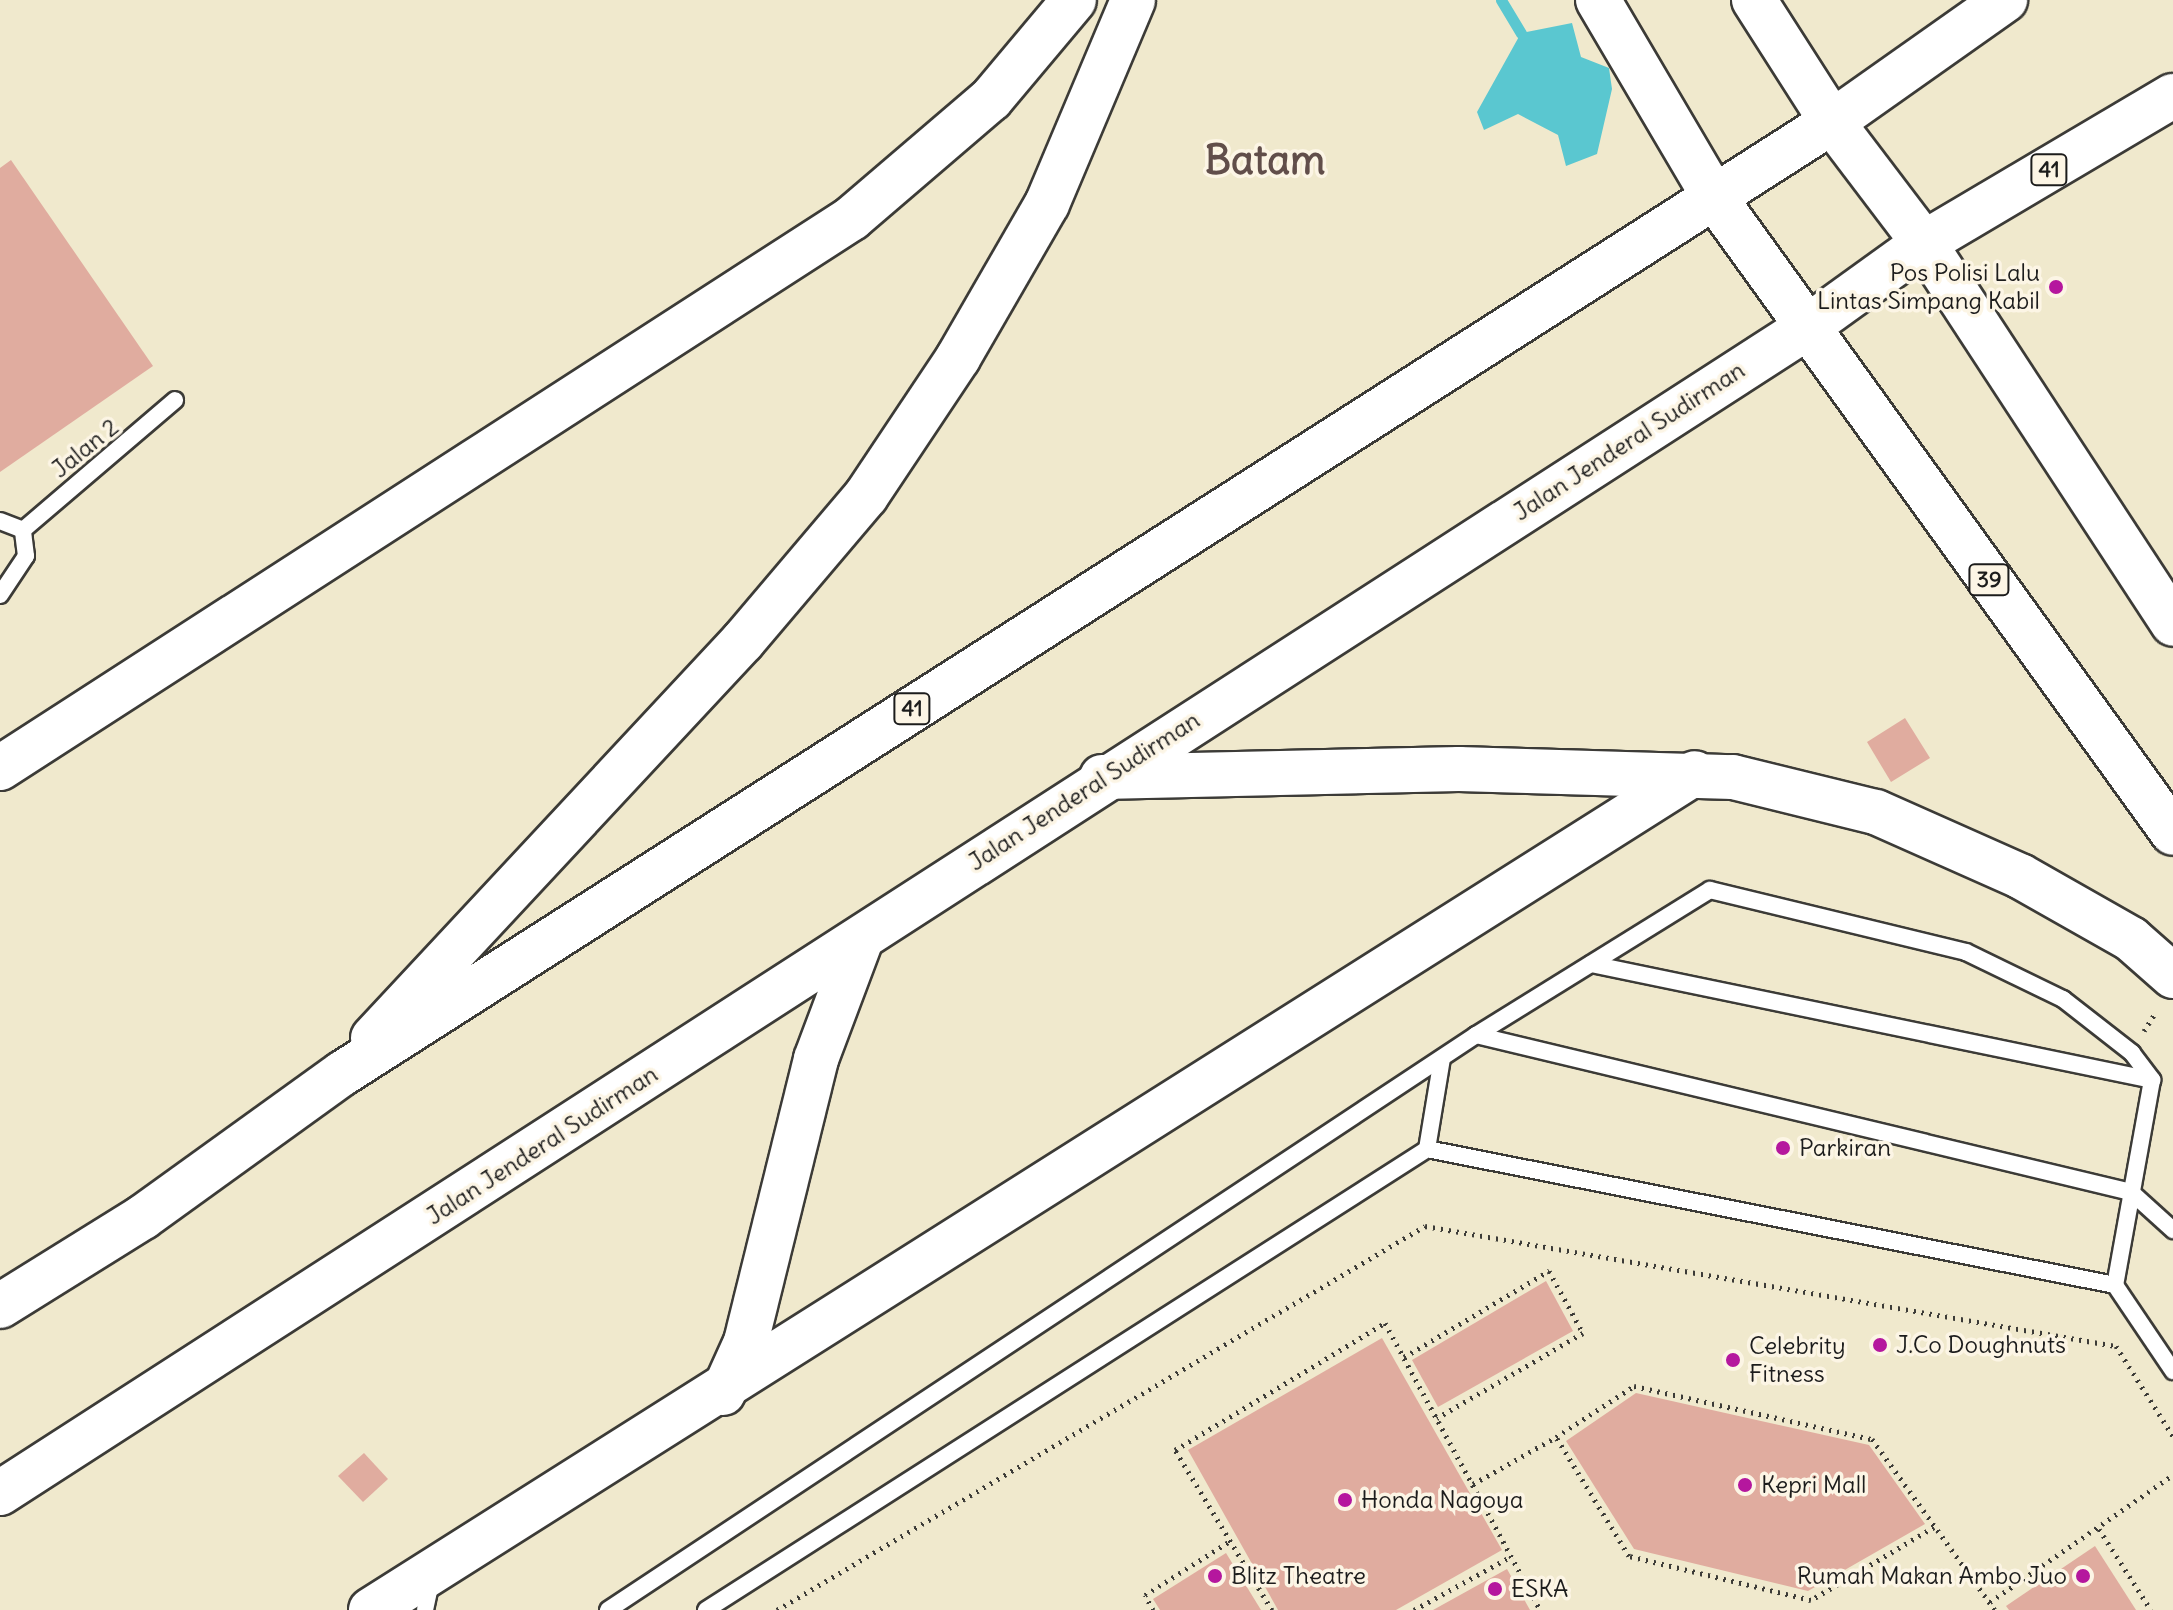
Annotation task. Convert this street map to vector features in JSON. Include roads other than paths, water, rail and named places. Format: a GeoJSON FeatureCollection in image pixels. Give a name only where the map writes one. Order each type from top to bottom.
{"type":"FeatureCollection","features":[{"type":"Feature","properties":{"kind":"main road"},"geometry":{"type":"LineString","coordinates":[[0,768],[852,218],[991,99],[1074,0]]}},
{"type":"Feature","properties":{"kind":"main road"},"geometry":{"type":"LineString","coordinates":[[343,1073],[465,931],[743,641],[866,496],[958,358],[1047,204],[1133,0]]}},
{"type":"Feature","properties":{"kind":"main road","name":"39"},"geometry":{"type":"LineString","coordinates":[[1598,0],[1714,197],[2173,833]]}},
{"type":"Feature","properties":{"kind":"main road"},"geometry":{"type":"LineString","coordinates":[[1754,0],[1832,122],[1924,243],[2173,624]]}},
{"type":"Feature","properties":{"kind":"main road","name":"41"},"geometry":{"type":"LineString","coordinates":[[0,1306],[143,1217],[343,1073],[1832,122],[2005,0]]}},
{"type":"Feature","properties":{"kind":"main road","name":"Jalan Jenderal Sudirman"},"geometry":{"type":"LineString","coordinates":[[5,1497],[861,939],[1102,777],[1806,328],[1924,243],[2173,96]]}},
{"type":"Feature","properties":{"kind":"main road"},"geometry":{"type":"LineString","coordinates":[[1102,777],[1459,769],[1695,773],[1876,812],[2020,876],[2131,939],[2173,976]]}},
{"type":"Feature","properties":{"kind":"main road"},"geometry":{"type":"LineString","coordinates":[[371,1610],[436,1565],[723,1393],[1695,773]]}},
{"type":"Feature","properties":{"kind":"main road"},"geometry":{"type":"LineString","coordinates":[[723,1393],[746,1342],[816,1059],[861,939]]}},
{"type":"Feature","properties":{"kind":"lane","name":"Jalan 2"},"geometry":{"type":"LineString","coordinates":[[23,530],[175,400]]}},
{"type":"Feature","properties":{"kind":"lane"},"geometry":{"type":"LineString","coordinates":[[0,521],[23,530],[26,556],[0,595]]}},
{"type":"Feature","properties":{"kind":"lane"},"geometry":{"type":"LineString","coordinates":[[608,1610],[1476,1035],[1717,890],[1966,952],[2063,999],[2132,1053],[2152,1080],[2115,1285],[2173,1371]]}},
{"type":"Feature","properties":{"kind":"lane"},"geometry":{"type":"LineString","coordinates":[[1591,964],[2152,1080]]}},
{"type":"Feature","properties":{"kind":"lane"},"geometry":{"type":"LineString","coordinates":[[1476,1035],[2131,1192],[2173,1230]]}},
{"type":"Feature","properties":{"kind":"lane"},"geometry":{"type":"LineString","coordinates":[[1427,1149],[1442,1058]]}},
{"type":"Feature","properties":{"kind":"lane"},"geometry":{"type":"LineString","coordinates":[[706,1610],[1427,1149],[2115,1285]]}},
{"type":"Feature","properties":{"kind":"lane"},"geometry":{"type":"LineString","coordinates":[[425,1610],[436,1565]]}},
{"type":"Feature","properties":{"kind":"water"},"geometry":{"type":"Polygon","coordinates":[[[1572,23],[1581,57],[1609,68],[1612,89],[1597,154],[1566,166],[1558,135],[1518,114],[1484,130],[1477,112],[1521,33],[1572,23]]]}},
{"type":"Feature","properties":{"kind":"waterway"},"geometry":{"type":"LineString","coordinates":[[1501,0],[1521,33]]}},
{"type":"Feature","properties":{"kind":"place","name":"Pos Polisi Lalu Lintas Simpang Kabil"},"geometry":{"type":"Point","coordinates":[2056,287]}},
{"type":"Feature","properties":{"kind":"place","name":"Parkiran"},"geometry":{"type":"Point","coordinates":[1783,1148]}},
{"type":"Feature","properties":{"kind":"place","name":"J.Co Doughnuts"},"geometry":{"type":"Point","coordinates":[1880,1345]}},
{"type":"Feature","properties":{"kind":"place","name":"Celebrity Fitness"},"geometry":{"type":"Point","coordinates":[1733,1360]}},
{"type":"Feature","properties":{"kind":"place","name":"Kepri Mall"},"geometry":{"type":"Point","coordinates":[1745,1485]}},
{"type":"Feature","properties":{"kind":"place","name":"Honda Nagoya"},"geometry":{"type":"Point","coordinates":[1345,1500]}},
{"type":"Feature","properties":{"kind":"place","name":"Blitz Theatre"},"geometry":{"type":"Point","coordinates":[1215,1576]}},
{"type":"Feature","properties":{"kind":"place","name":"Rumah Makan Ambo Juo"},"geometry":{"type":"Point","coordinates":[2083,1576]}},
{"type":"Feature","properties":{"kind":"place","name":"ESKA"},"geometry":{"type":"Point","coordinates":[1495,1589]}},
{"type":"Feature","properties":{"kind":"district","name":"Batam"},"geometry":{"type":"Point","coordinates":[1265,160]}}]}
